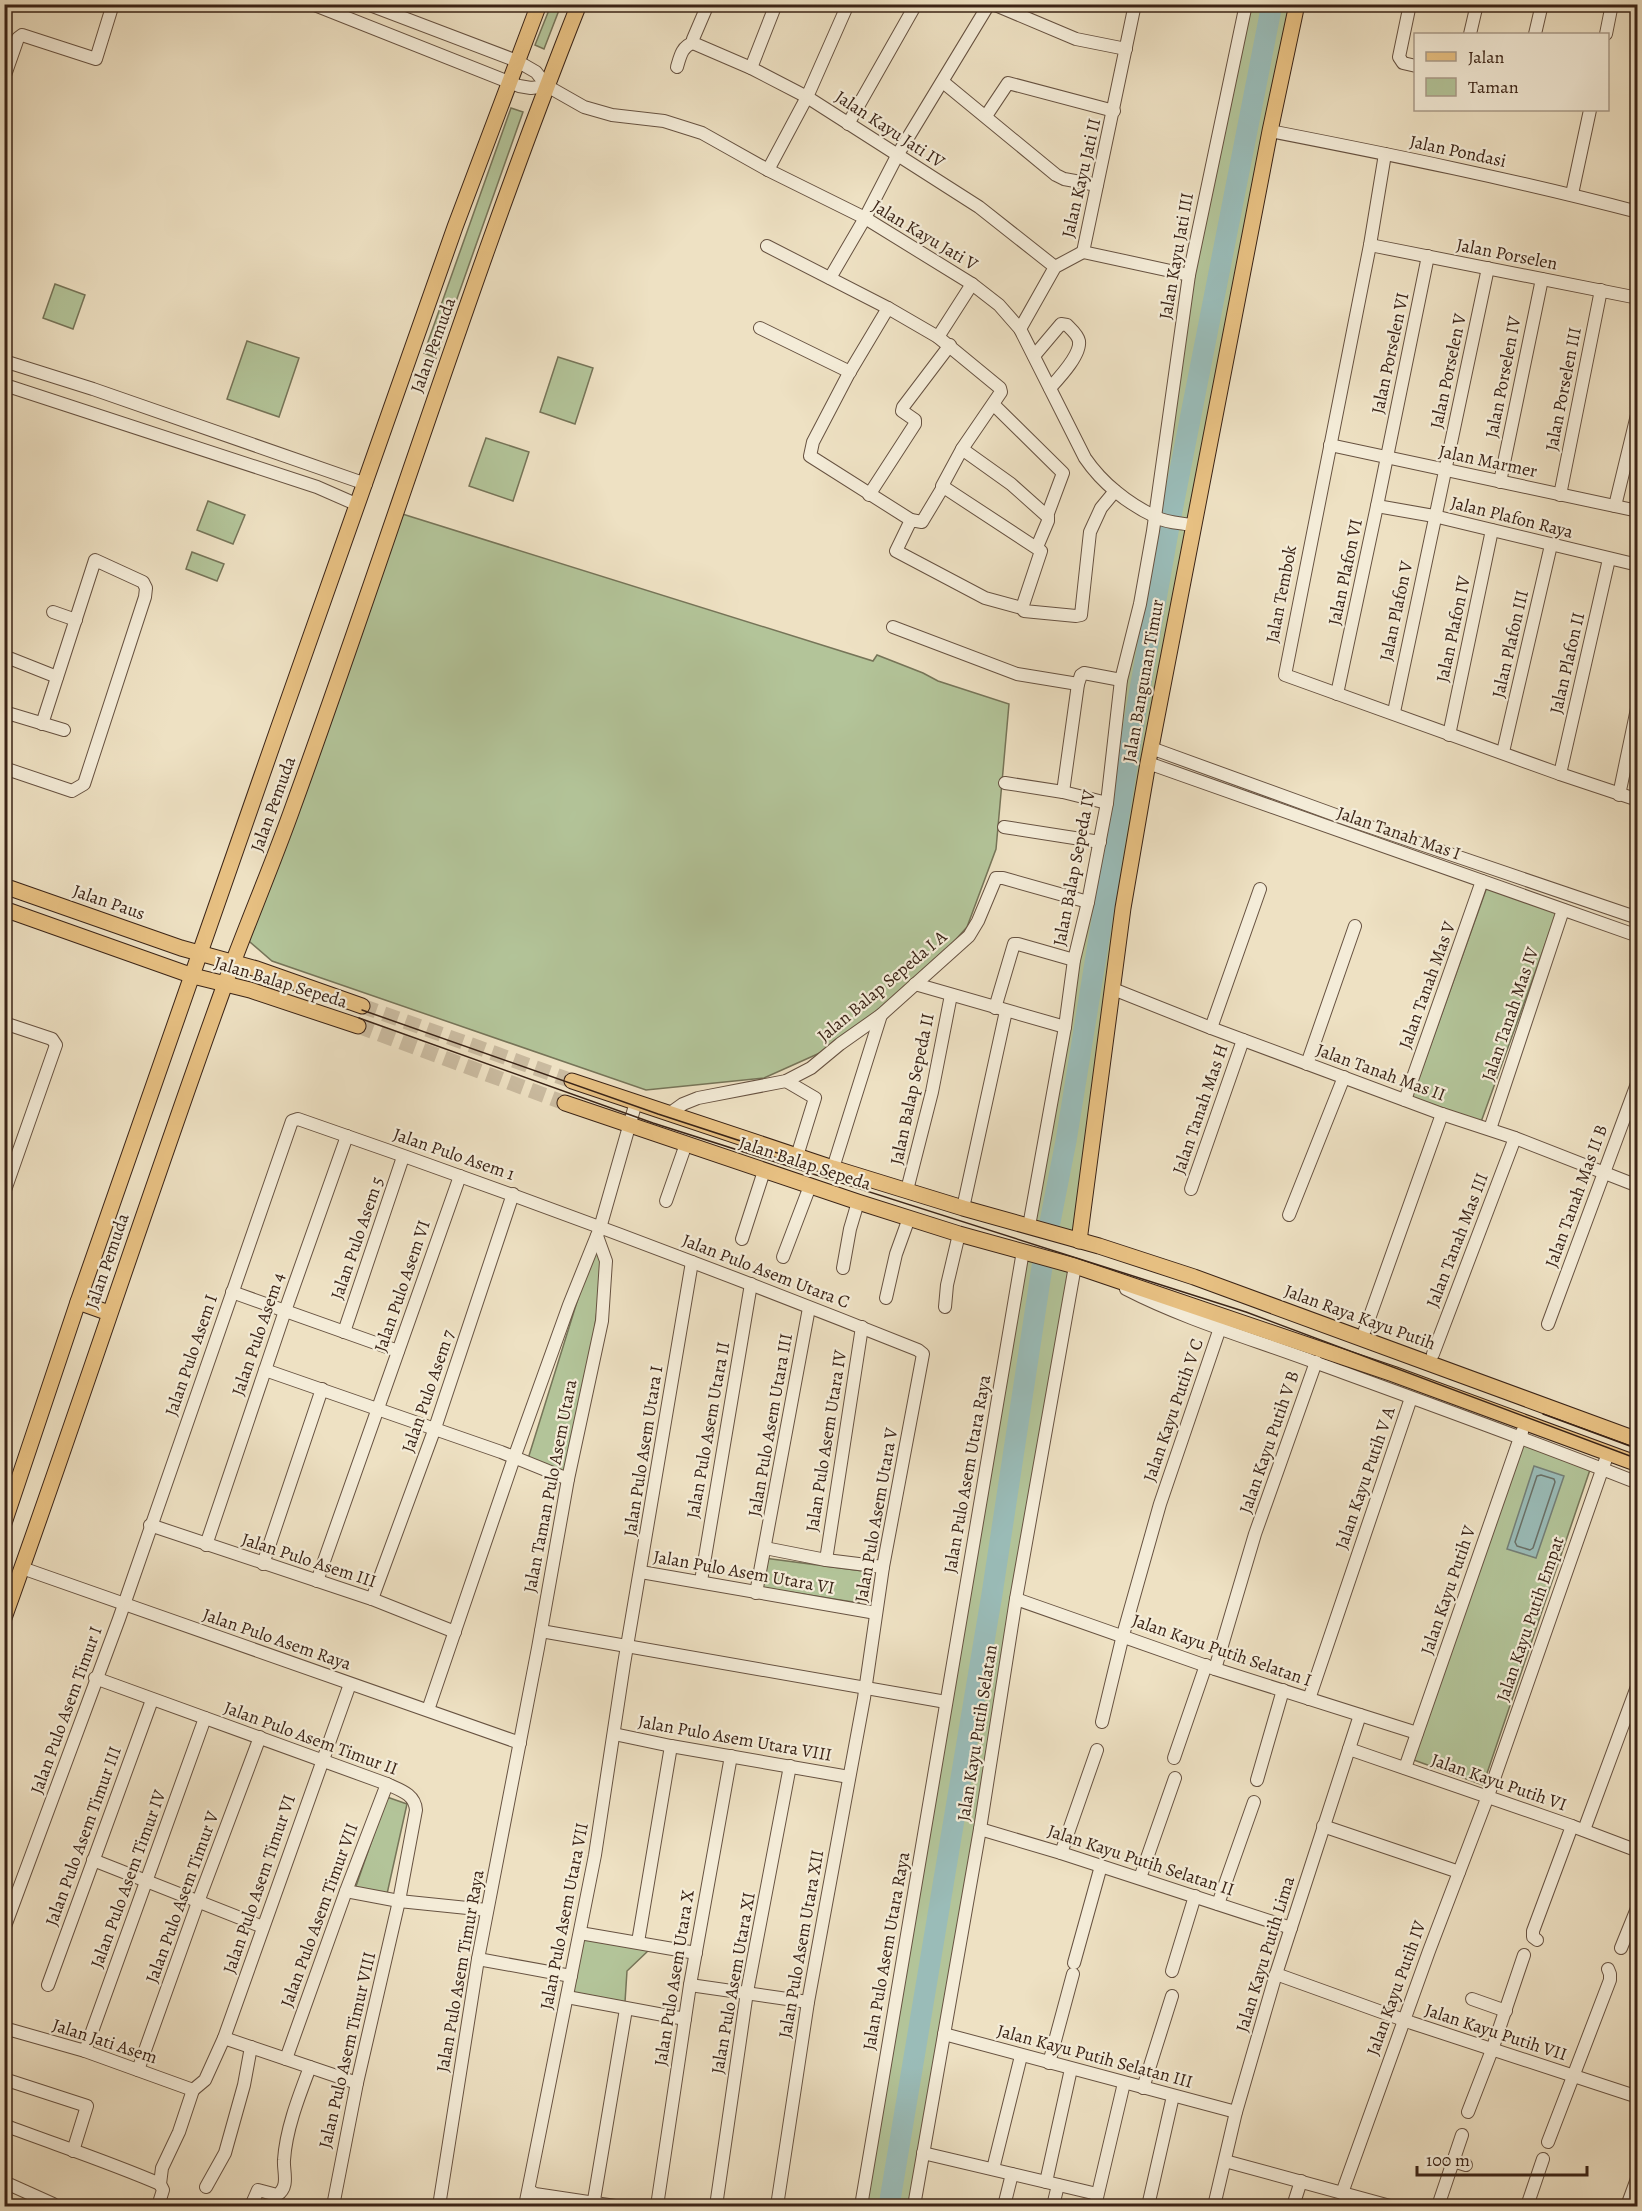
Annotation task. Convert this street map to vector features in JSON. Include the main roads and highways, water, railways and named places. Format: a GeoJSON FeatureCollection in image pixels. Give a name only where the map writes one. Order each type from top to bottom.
{"type":"FeatureCollection","features":[{"type":"Feature","properties":{"kind":"main road","name":"Jalan Pemuda"},"geometry":{"type":"LineString","coordinates":[[4,1523],[78,1302],[455,227],[539,4]]}},
{"type":"Feature","properties":{"kind":"main road","name":"Jalan Pemuda"},"geometry":{"type":"LineString","coordinates":[[4,1618],[225,983],[292,810],[420,440],[547,86],[579,4]]}},
{"type":"Feature","properties":{"kind":"main road","name":"Jalan Bangunan Timur"},"geometry":{"type":"LineString","coordinates":[[1073,1239],[1113,989],[1123,908],[1189,524],[1297,4]]}},
{"type":"Feature","properties":{"kind":"main road","name":"Jalan Paus"},"geometry":{"type":"LineString","coordinates":[[4,886],[200,954]]}},
{"type":"Feature","properties":{"kind":"main road"},"geometry":{"type":"LineString","coordinates":[[4,909],[193,976]]}},
{"type":"Feature","properties":{"kind":"main road","name":"Jalan Balap Sepeda"},"geometry":{"type":"LineString","coordinates":[[200,954],[233,962],[362,1006]]}},
{"type":"Feature","properties":{"kind":"main road","name":"Jalan Balap Sepeda"},"geometry":{"type":"LineString","coordinates":[[193,976],[225,983],[358,1026]]}},
{"type":"Feature","properties":{"kind":"main road","name":"Jalan Balap Sepeda"},"geometry":{"type":"LineString","coordinates":[[572,1081],[833,1168],[1035,1228]]}},
{"type":"Feature","properties":{"kind":"main road","name":"Jalan Balap Sepeda"},"geometry":{"type":"LineString","coordinates":[[565,1102],[858,1202],[959,1234],[1069,1264],[1393,1374]]}},
{"type":"Feature","properties":{"kind":"main road"},"geometry":{"type":"LineString","coordinates":[[909,1218],[912,1192]]}},
{"type":"Feature","properties":{"kind":"main road","name":"Jalan Raya Kayu Putih"},"geometry":{"type":"LineString","coordinates":[[1035,1228],[1194,1277],[1638,1440]]}},
{"type":"Feature","properties":{"kind":"main road"},"geometry":{"type":"LineString","coordinates":[[78,1302],[109,1313]]}},
{"type":"Feature","properties":{"kind":"main road"},"geometry":{"type":"LineString","coordinates":[[1402,1353],[1393,1374],[1522,1431],[1608,1453],[1638,1464]]}},
{"type":"Feature","properties":{"kind":"water"},"geometry":{"type":"Polygon","coordinates":[[[1534,1466],[1564,1476],[1536,1558],[1507,1549],[1534,1466]]]}},
{"type":"Feature","properties":{"kind":"waterway"},"geometry":{"type":"LineString","coordinates":[[1050,1222],[1066,1141],[1134,723],[1170,521],[1272,4]]}},
{"type":"Feature","properties":{"kind":"waterway"},"geometry":{"type":"LineString","coordinates":[[889,2206],[992,1594],[1042,1267]]}},
{"type":"Feature","properties":{"kind":"tunnel"},"geometry":{"type":"LineString","coordinates":[[362,1006],[572,1081]]}},
{"type":"Feature","properties":{"kind":"tunnel"},"geometry":{"type":"LineString","coordinates":[[358,1026],[565,1103]]}},
{"type":"Feature","properties":{"kind":"tram line"},"geometry":{"type":"LineString","coordinates":[[362,1010],[658,1114],[805,1162]]}},
{"type":"Feature","properties":{"kind":"tram line"},"geometry":{"type":"LineString","coordinates":[[359,1018],[653,1123],[1246,1312],[1638,1459]]}},
{"type":"Feature","properties":{"kind":"tram line"},"geometry":{"type":"LineString","coordinates":[[1543,1414],[1638,1449]]}}]}
